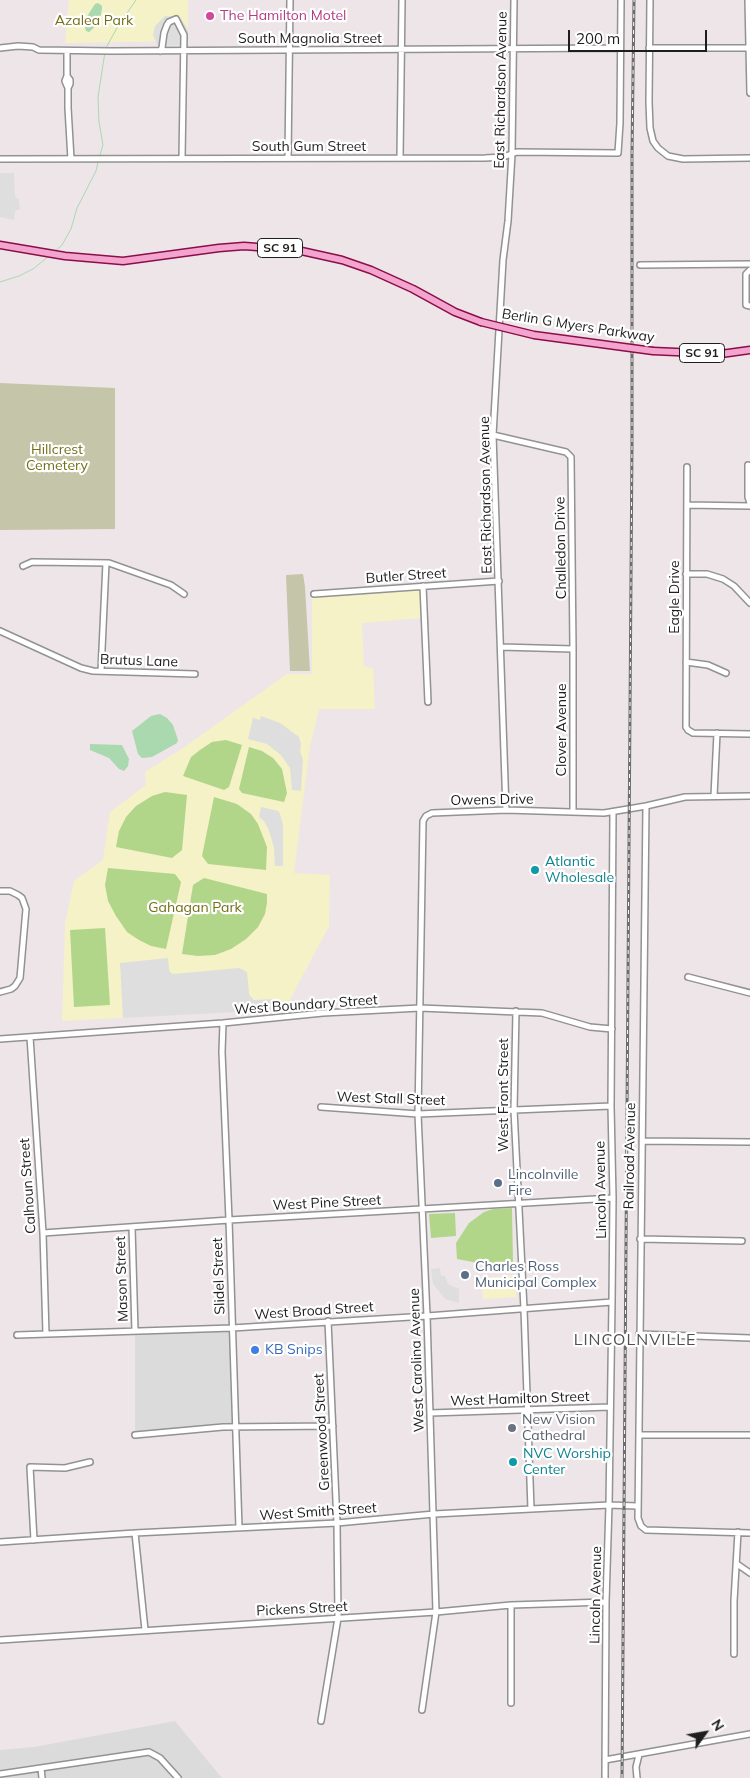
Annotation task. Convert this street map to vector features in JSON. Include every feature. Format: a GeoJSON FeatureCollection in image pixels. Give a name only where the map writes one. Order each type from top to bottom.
{"type":"FeatureCollection","features":[{"type":"Feature","properties":{"kind":"main road","name":"Berlin G Myers Parkway"},"geometry":{"type":"LineString","coordinates":[[0,245],[65,256],[122,261],[219,248],[253,246],[297,250],[342,260],[371,270],[413,289],[454,312],[481,322],[534,335],[653,351],[721,354],[750,350]]}},
{"type":"Feature","properties":{"kind":"street"},"geometry":{"type":"LineString","coordinates":[[288,158],[290,0]]}},
{"type":"Feature","properties":{"kind":"street"},"geometry":{"type":"LineString","coordinates":[[400,158],[402,0]]}},
{"type":"Feature","properties":{"kind":"street","name":"East Richardson Avenue"},"geometry":{"type":"LineString","coordinates":[[506,810],[493,435],[503,260],[508,221],[512,154],[514,0]]}},
{"type":"Feature","properties":{"kind":"street"},"geometry":{"type":"LineString","coordinates":[[620,48],[621,0]]}},
{"type":"Feature","properties":{"kind":"street"},"geometry":{"type":"LineString","coordinates":[[650,0],[650,128],[653,141],[668,156],[682,159],[750,158]]}},
{"type":"Feature","properties":{"kind":"street"},"geometry":{"type":"LineString","coordinates":[[748,0],[750,94]]}},
{"type":"Feature","properties":{"kind":"street"},"geometry":{"type":"LineString","coordinates":[[160,51],[167,25],[176,19],[184,35],[182,158]]}},
{"type":"Feature","properties":{"kind":"street","name":"South Magnolia Street"},"geometry":{"type":"LineString","coordinates":[[0,48],[18,46],[33,47],[39,50],[67,51],[183,51],[620,48]]}},
{"type":"Feature","properties":{"kind":"street","name":"South Gum Street"},"geometry":{"type":"LineString","coordinates":[[0,159],[484,158],[503,157],[518,152],[618,153],[620,48]]}},
{"type":"Feature","properties":{"kind":"street"},"geometry":{"type":"LineString","coordinates":[[650,48],[749,48]]}},
{"type":"Feature","properties":{"kind":"street"},"geometry":{"type":"LineString","coordinates":[[67,51],[67,76],[70,80],[68,88],[71,158]]}},
{"type":"Feature","properties":{"kind":"street"},"geometry":{"type":"LineString","coordinates":[[640,265],[750,264]]}},
{"type":"Feature","properties":{"kind":"street"},"geometry":{"type":"LineString","coordinates":[[750,270],[746,274],[746,305],[750,306]]}},
{"type":"Feature","properties":{"kind":"street","name":"Challedon Drive"},"geometry":{"type":"LineString","coordinates":[[493,435],[566,452],[571,457],[574,649]]}},
{"type":"Feature","properties":{"kind":"street"},"geometry":{"type":"LineString","coordinates":[[687,505],[750,504],[748,497],[748,465]]}},
{"type":"Feature","properties":{"kind":"street","name":"Eagle Drive"},"geometry":{"type":"LineString","coordinates":[[687,467],[686,727],[693,733],[717,733]]}},
{"type":"Feature","properties":{"kind":"street"},"geometry":{"type":"LineString","coordinates":[[23,566],[32,562],[106,563],[127,568],[171,585],[184,594]]}},
{"type":"Feature","properties":{"kind":"street"},"geometry":{"type":"LineString","coordinates":[[101,672],[106,563]]}},
{"type":"Feature","properties":{"kind":"street"},"geometry":{"type":"LineString","coordinates":[[686,574],[707,574],[723,579],[749,600]]}},
{"type":"Feature","properties":{"kind":"street","name":"Butler Street"},"geometry":{"type":"LineString","coordinates":[[314,594],[499,581]]}},
{"type":"Feature","properties":{"kind":"street"},"geometry":{"type":"LineString","coordinates":[[423,586],[428,702]]}},
{"type":"Feature","properties":{"kind":"street","name":"Brutus Lane"},"geometry":{"type":"LineString","coordinates":[[0,631],[81,668],[101,672],[195,674]]}},
{"type":"Feature","properties":{"kind":"street"},"geometry":{"type":"LineString","coordinates":[[501,647],[574,649]]}},
{"type":"Feature","properties":{"kind":"street","name":"Clover Avenue"},"geometry":{"type":"LineString","coordinates":[[573,811],[574,649]]}},
{"type":"Feature","properties":{"kind":"street"},"geometry":{"type":"LineString","coordinates":[[686,662],[708,665],[726,673]]}},
{"type":"Feature","properties":{"kind":"street"},"geometry":{"type":"LineString","coordinates":[[714,796],[717,733],[750,734]]}},
{"type":"Feature","properties":{"kind":"street","name":"Owens Drive"},"geometry":{"type":"LineString","coordinates":[[420,1008],[423,821],[426,816],[432,813],[506,810],[604,813],[685,797],[750,796]]}},
{"type":"Feature","properties":{"kind":"street","name":"Railroad Avenue"},"geometry":{"type":"LineString","coordinates":[[646,806],[638,1518],[641,1526],[646,1530],[738,1532]]}},
{"type":"Feature","properties":{"kind":"street","name":"Lincoln Avenue"},"geometry":{"type":"LineString","coordinates":[[605,1778],[613,1198],[611,1106],[613,812]]}},
{"type":"Feature","properties":{"kind":"street"},"geometry":{"type":"LineString","coordinates":[[604,813],[613,829]]}},
{"type":"Feature","properties":{"kind":"street"},"geometry":{"type":"LineString","coordinates":[[0,891],[10,891],[18,895],[22,898],[26,909],[20,978],[11,989],[0,992]]}},
{"type":"Feature","properties":{"kind":"street"},"geometry":{"type":"LineString","coordinates":[[688,976],[750,993]]}},
{"type":"Feature","properties":{"kind":"street","name":"West Boundary Street"},"geometry":{"type":"LineString","coordinates":[[0,1038],[323,1013],[420,1008],[542,1013],[590,1026],[612,1029]]}},
{"type":"Feature","properties":{"kind":"street","name":"West Carolina Avenue"},"geometry":{"type":"LineString","coordinates":[[420,1008],[418,1114],[427,1316],[436,1612],[422,1710]]}},
{"type":"Feature","properties":{"kind":"street","name":"West Front Street"},"geometry":{"type":"LineString","coordinates":[[516,1011],[514,1110],[524,1309],[531,1509]]}},
{"type":"Feature","properties":{"kind":"street","name":"Slidel Street"},"geometry":{"type":"LineString","coordinates":[[224,1022],[222,1052],[239,1528]]}},
{"type":"Feature","properties":{"kind":"street","name":"Calhoun Street"},"geometry":{"type":"LineString","coordinates":[[30,1037],[43,1233],[46,1334]]}},
{"type":"Feature","properties":{"kind":"street","name":"West Stall Street"},"geometry":{"type":"LineString","coordinates":[[321,1107],[418,1114],[611,1106]]}},
{"type":"Feature","properties":{"kind":"street"},"geometry":{"type":"LineString","coordinates":[[642,1142],[750,1142]]}},
{"type":"Feature","properties":{"kind":"street","name":"West Pine Street"},"geometry":{"type":"LineString","coordinates":[[43,1233],[229,1220],[613,1198]]}},
{"type":"Feature","properties":{"kind":"street","name":"Mason Street"},"geometry":{"type":"LineString","coordinates":[[132,1227],[135,1331]]}},
{"type":"Feature","properties":{"kind":"street"},"geometry":{"type":"LineString","coordinates":[[640,1239],[742,1241]]}},
{"type":"Feature","properties":{"kind":"street","name":"West Broad Street"},"geometry":{"type":"LineString","coordinates":[[17,1335],[232,1328],[612,1302]]}},
{"type":"Feature","properties":{"kind":"street","name":"Greenwood Street"},"geometry":{"type":"LineString","coordinates":[[321,1721],[338,1618],[337,1523],[328,1321]]}},
{"type":"Feature","properties":{"kind":"street"},"geometry":{"type":"LineString","coordinates":[[640,1334],[750,1338]]}},
{"type":"Feature","properties":{"kind":"street","name":"West Hamilton Street"},"geometry":{"type":"LineString","coordinates":[[430,1414],[610,1407]]}},
{"type":"Feature","properties":{"kind":"street"},"geometry":{"type":"LineString","coordinates":[[135,1435],[235,1427],[333,1426]]}},
{"type":"Feature","properties":{"kind":"street"},"geometry":{"type":"LineString","coordinates":[[638,1435],[750,1435]]}},
{"type":"Feature","properties":{"kind":"street"},"geometry":{"type":"LineString","coordinates":[[34,1540],[30,1467],[64,1468],[90,1462]]}},
{"type":"Feature","properties":{"kind":"street","name":"West Smith Street"},"geometry":{"type":"LineString","coordinates":[[0,1542],[337,1523],[434,1514],[609,1505],[637,1506]]}},
{"type":"Feature","properties":{"kind":"street"},"geometry":{"type":"LineString","coordinates":[[734,1654],[734,1601],[738,1532],[750,1532]]}},
{"type":"Feature","properties":{"kind":"street"},"geometry":{"type":"LineString","coordinates":[[135,1533],[145,1630]]}},
{"type":"Feature","properties":{"kind":"street"},"geometry":{"type":"LineString","coordinates":[[737,1564],[750,1573]]}},
{"type":"Feature","properties":{"kind":"street","name":"Pickens Street"},"geometry":{"type":"LineString","coordinates":[[0,1640],[436,1612],[511,1605],[606,1602]]}},
{"type":"Feature","properties":{"kind":"street"},"geometry":{"type":"LineString","coordinates":[[511,1605],[511,1703]]}},
{"type":"Feature","properties":{"kind":"street"},"geometry":{"type":"LineString","coordinates":[[606,1760],[750,1734]]}},
{"type":"Feature","properties":{"kind":"street"},"geometry":{"type":"LineString","coordinates":[[0,1774],[149,1752],[160,1758],[178,1778]]}},
{"type":"Feature","properties":{"kind":"street"},"geometry":{"type":"LineString","coordinates":[[636,1778],[639,1755]]}},
{"type":"Feature","properties":{"kind":"street"},"geometry":{"type":"LineString","coordinates":[[40,1768],[42,1778]]}},
{"type":"Feature","properties":{"kind":"shaded area"},"geometry":{"type":"Polygon","coordinates":[[[98,3],[102,6],[99,23],[89,32],[86,31],[86,18],[95,4],[98,3]]]}},
{"type":"Feature","properties":{"kind":"shaded area"},"geometry":{"type":"Polygon","coordinates":[[[165,16],[180,17],[188,30],[188,45],[158,46],[153,35],[155,26],[165,16]]]}},
{"type":"Feature","properties":{"kind":"shaded area"},"geometry":{"type":"Polygon","coordinates":[[[0,173],[14,173],[15,197],[19,199],[20,209],[15,211],[14,220],[0,217],[0,173]]]}},
{"type":"Feature","properties":{"kind":"shaded area"},"geometry":{"type":"Polygon","coordinates":[[[160,714],[173,725],[178,740],[177,743],[152,757],[142,758],[138,754],[132,731],[151,716],[160,714]]]}},
{"type":"Feature","properties":{"kind":"shaded area"},"geometry":{"type":"Polygon","coordinates":[[[261,716],[280,723],[299,737],[303,760],[301,791],[292,790],[290,768],[281,755],[267,744],[248,739],[253,718],[260,720],[261,716]]]}},
{"type":"Feature","properties":{"kind":"shaded area"},"geometry":{"type":"Polygon","coordinates":[[[90,744],[122,745],[129,759],[128,766],[124,771],[119,769],[109,758],[90,750],[90,744]]]}},
{"type":"Feature","properties":{"kind":"shaded area"},"geometry":{"type":"Polygon","coordinates":[[[261,807],[278,811],[280,814],[283,825],[283,866],[275,866],[274,847],[268,828],[259,817],[261,807]]]}},
{"type":"Feature","properties":{"kind":"shaded area"},"geometry":{"type":"Polygon","coordinates":[[[168,958],[169,969],[173,974],[239,968],[247,972],[249,994],[251,997],[254,1000],[274,999],[275,1010],[123,1018],[120,963],[168,958]]]}},
{"type":"Feature","properties":{"kind":"shaded area"},"geometry":{"type":"Polygon","coordinates":[[[440,1268],[441,1276],[445,1276],[448,1284],[459,1289],[459,1303],[445,1299],[433,1284],[431,1269],[440,1268]]]}},
{"type":"Feature","properties":{"kind":"shaded area"},"geometry":{"type":"Polygon","coordinates":[[[232,1328],[235,1427],[135,1435],[135,1331],[232,1328]]]}},
{"type":"Feature","properties":{"kind":"shaded area"},"geometry":{"type":"Polygon","coordinates":[[[175,1721],[222,1778],[0,1778],[0,1750],[34,1747],[175,1721]]]}},
{"type":"Feature","properties":{"kind":"green space","name":"Azalea Park"},"geometry":{"type":"Polygon","coordinates":[[[69,0],[188,0],[188,41],[65,43],[69,0]]]}},
{"type":"Feature","properties":{"kind":"green space","name":"Hillcrest Cemetery"},"geometry":{"type":"Polygon","coordinates":[[[0,383],[115,388],[115,529],[0,530],[0,383]]]}},
{"type":"Feature","properties":{"kind":"green space"},"geometry":{"type":"Polygon","coordinates":[[[303,574],[310,671],[290,671],[286,575],[303,574]]]}},
{"type":"Feature","properties":{"kind":"green space","name":"Gahagan Park"},"geometry":{"type":"Polygon","coordinates":[[[421,588],[422,618],[362,623],[364,666],[373,669],[375,709],[319,709],[310,746],[294,873],[330,875],[329,926],[285,1009],[62,1021],[65,924],[74,881],[103,860],[110,812],[146,785],[145,772],[183,748],[287,674],[312,674],[312,592],[421,588]]]}},
{"type":"Feature","properties":{"kind":"green space"},"geometry":{"type":"Polygon","coordinates":[[[226,740],[242,745],[229,787],[224,790],[183,776],[191,757],[212,742],[226,740]]]}},
{"type":"Feature","properties":{"kind":"green space"},"geometry":{"type":"Polygon","coordinates":[[[249,747],[262,751],[273,758],[282,769],[287,793],[284,802],[242,793],[239,789],[249,747]]]}},
{"type":"Feature","properties":{"kind":"green space"},"geometry":{"type":"Polygon","coordinates":[[[165,792],[187,795],[182,850],[172,858],[116,847],[119,831],[126,817],[136,806],[152,796],[165,792]]]}},
{"type":"Feature","properties":{"kind":"green space"},"geometry":{"type":"Polygon","coordinates":[[[214,797],[237,804],[251,814],[258,824],[267,847],[266,870],[208,864],[202,856],[214,797]]]}},
{"type":"Feature","properties":{"kind":"green space"},"geometry":{"type":"Polygon","coordinates":[[[108,868],[175,874],[181,882],[166,949],[151,946],[127,932],[108,901],[105,885],[108,868]]]}},
{"type":"Feature","properties":{"kind":"green space"},"geometry":{"type":"Polygon","coordinates":[[[204,878],[267,894],[265,914],[258,927],[246,939],[231,949],[215,955],[198,956],[182,954],[193,885],[204,878]]]}},
{"type":"Feature","properties":{"kind":"green space"},"geometry":{"type":"Polygon","coordinates":[[[105,928],[110,1005],[74,1007],[70,930],[105,928]]]}},
{"type":"Feature","properties":{"kind":"green space"},"geometry":{"type":"Polygon","coordinates":[[[512,1208],[513,1262],[507,1267],[457,1259],[456,1243],[469,1223],[484,1212],[493,1209],[512,1208]]]}},
{"type":"Feature","properties":{"kind":"green space"},"geometry":{"type":"Polygon","coordinates":[[[455,1213],[456,1236],[431,1238],[429,1214],[455,1213]]]}},
{"type":"Feature","properties":{"kind":"green space"},"geometry":{"type":"Polygon","coordinates":[[[515,1275],[516,1297],[483,1299],[481,1278],[515,1275]]]}},
{"type":"Feature","properties":{"kind":"waterway"},"geometry":{"type":"LineString","coordinates":[[106,48],[136,0]]}},
{"type":"Feature","properties":{"kind":"waterway"},"geometry":{"type":"LineString","coordinates":[[100,155],[103,145],[99,122],[98,97],[105,52]]}},
{"type":"Feature","properties":{"kind":"waterway"},"geometry":{"type":"LineString","coordinates":[[54,252],[62,245],[71,229],[77,208],[96,171],[98,162]]}},
{"type":"Feature","properties":{"kind":"waterway"},"geometry":{"type":"LineString","coordinates":[[0,282],[33,269],[49,256]]}},
{"type":"Feature","properties":{"kind":"railway"},"geometry":{"type":"LineString","coordinates":[[622,1778],[634,0]]}},
{"type":"Feature","properties":{"kind":"place","name":"The Hamilton Motel"},"geometry":{"type":"Point","coordinates":[210,16]}},
{"type":"Feature","properties":{"kind":"place","name":"Atlantic Wholesale"},"geometry":{"type":"Point","coordinates":[535,870]}},
{"type":"Feature","properties":{"kind":"place","name":"Lincolnville Fire"},"geometry":{"type":"Point","coordinates":[498,1183]}},
{"type":"Feature","properties":{"kind":"place","name":"Charles Ross Municipal Complex"},"geometry":{"type":"Point","coordinates":[465,1275]}},
{"type":"Feature","properties":{"kind":"place","name":"KB Snips"},"geometry":{"type":"Point","coordinates":[255,1350]}},
{"type":"Feature","properties":{"kind":"place","name":"New Vision Cathedral"},"geometry":{"type":"Point","coordinates":[512,1428]}},
{"type":"Feature","properties":{"kind":"place","name":"NVC Worship Center"},"geometry":{"type":"Point","coordinates":[513,1462]}},
{"type":"Feature","properties":{"kind":"district","name":"LINCOLNVILLE"},"geometry":{"type":"Point","coordinates":[635,1340]}}]}
